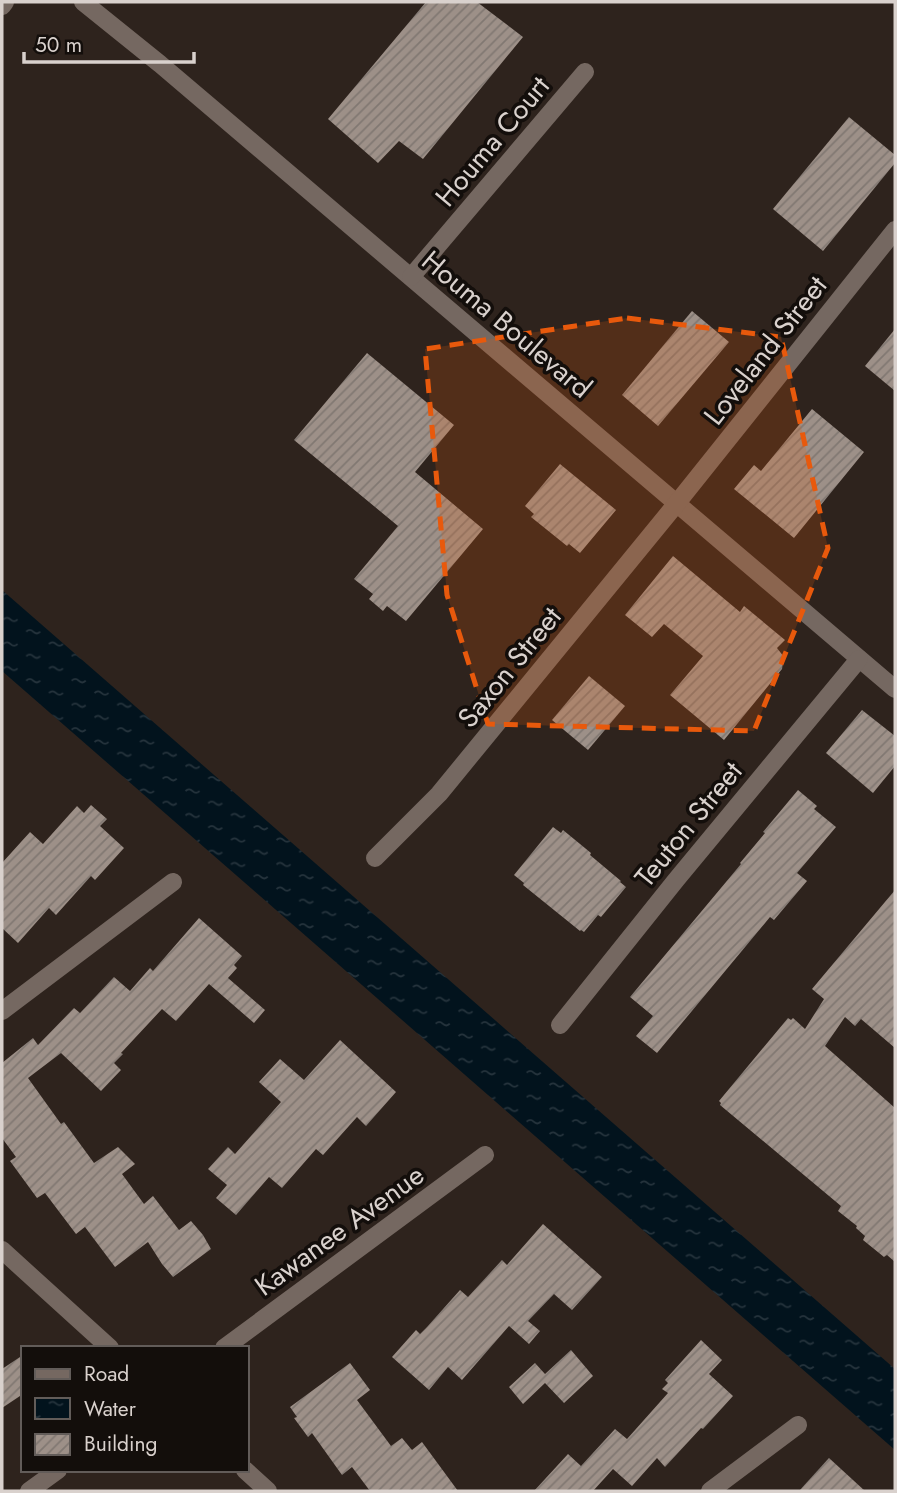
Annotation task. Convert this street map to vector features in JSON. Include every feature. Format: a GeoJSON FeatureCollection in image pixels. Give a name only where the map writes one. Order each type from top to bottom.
{"type":"FeatureCollection","features":[{"type":"Feature","properties":{"kind":"street"},"geometry":{"type":"LineString","coordinates":[[2,6],[5,2]]}},
{"type":"Feature","properties":{"kind":"street","name":"Houma Boulevard"},"geometry":{"type":"LineString","coordinates":[[83,2],[160,64],[895,689]]}},
{"type":"Feature","properties":{"kind":"street","name":"Houma Court"},"geometry":{"type":"LineString","coordinates":[[411,277],[585,72]]}},
{"type":"Feature","properties":{"kind":"street","name":"Loveland Street"},"geometry":{"type":"LineString","coordinates":[[677,503],[895,230]]}},
{"type":"Feature","properties":{"kind":"street","name":"Saxon Street"},"geometry":{"type":"LineString","coordinates":[[375,858],[439,794],[677,503]]}},
{"type":"Feature","properties":{"kind":"street","name":"Teuton Street"},"geometry":{"type":"LineString","coordinates":[[561,1026],[676,880],[859,659]]}},
{"type":"Feature","properties":{"kind":"street"},"geometry":{"type":"LineString","coordinates":[[2,1011],[173,881]]}},
{"type":"Feature","properties":{"kind":"street","name":"Kawanee Avenue"},"geometry":{"type":"LineString","coordinates":[[228,1346],[485,1155]]}},
{"type":"Feature","properties":{"kind":"street"},"geometry":{"type":"LineString","coordinates":[[2,1250],[108,1346]]}},
{"type":"Feature","properties":{"kind":"street"},"geometry":{"type":"LineString","coordinates":[[710,1491],[798,1425]]}},
{"type":"Feature","properties":{"kind":"street"},"geometry":{"type":"LineString","coordinates":[[29,1491],[55,1472]]}},
{"type":"Feature","properties":{"kind":"street"},"geometry":{"type":"LineString","coordinates":[[247,1472],[268,1491]]}},
{"type":"Feature","properties":{"kind":"highlighted area"},"geometry":{"type":"Polygon","coordinates":[[[627,318],[781,337],[828,548],[754,731],[488,724],[447,595],[425,349],[627,318]]]}},
{"type":"Feature","properties":{"kind":"water"},"geometry":{"type":"Polygon","coordinates":[[[2,590],[895,1369],[895,1450],[2,671],[2,590]]]}},
{"type":"Feature","properties":{"kind":"building"},"geometry":{"type":"Polygon","coordinates":[[[426,2],[477,2],[523,37],[423,159],[399,141],[378,163],[328,119],[426,2]]]}},
{"type":"Feature","properties":{"kind":"building"},"geometry":{"type":"Polygon","coordinates":[[[849,117],[895,155],[895,163],[823,251],[773,209],[849,117]]]}},
{"type":"Feature","properties":{"kind":"building"},"geometry":{"type":"Polygon","coordinates":[[[692,311],[729,342],[658,426],[622,395],[692,311]]]}},
{"type":"Feature","properties":{"kind":"building"},"geometry":{"type":"Polygon","coordinates":[[[895,329],[895,391],[865,366],[895,329]]]}},
{"type":"Feature","properties":{"kind":"building"},"geometry":{"type":"Polygon","coordinates":[[[367,353],[454,425],[415,472],[483,529],[406,621],[387,606],[383,611],[369,599],[373,594],[354,579],[398,526],[294,440],[367,353]]]}},
{"type":"Feature","properties":{"kind":"building"},"geometry":{"type":"Polygon","coordinates":[[[812,409],[864,452],[794,538],[734,489],[754,465],[761,471],[812,409]]]}},
{"type":"Feature","properties":{"kind":"building"},"geometry":{"type":"Polygon","coordinates":[[[560,464],[616,510],[580,553],[531,517],[534,514],[525,506],[560,464]]]}},
{"type":"Feature","properties":{"kind":"building"},"geometry":{"type":"Polygon","coordinates":[[[673,556],[740,612],[744,606],[785,640],[777,648],[784,657],[782,669],[724,740],[670,695],[703,656],[664,624],[652,637],[625,615],[673,556]]]}},
{"type":"Feature","properties":{"kind":"building"},"geometry":{"type":"Polygon","coordinates":[[[589,676],[625,706],[588,750],[552,720],[589,676]]]}},
{"type":"Feature","properties":{"kind":"building"},"geometry":{"type":"Polygon","coordinates":[[[862,710],[895,736],[895,766],[873,793],[826,753],[862,710]]]}},
{"type":"Feature","properties":{"kind":"building"},"geometry":{"type":"Polygon","coordinates":[[[798,790],[817,806],[814,809],[836,827],[797,873],[807,881],[774,920],[770,917],[657,1053],[636,1036],[653,1016],[630,997],[741,864],[798,790]]]}},
{"type":"Feature","properties":{"kind":"building"},"geometry":{"type":"Polygon","coordinates":[[[91,805],[107,819],[100,826],[124,848],[95,880],[91,876],[56,915],[49,908],[18,943],[2,928],[2,863],[30,832],[43,844],[77,806],[84,813],[91,805]]]}},
{"type":"Feature","properties":{"kind":"building"},"geometry":{"type":"Polygon","coordinates":[[[553,827],[561,833],[563,830],[591,853],[590,855],[626,887],[601,917],[598,915],[584,932],[514,875],[553,827]]]}},
{"type":"Feature","properties":{"kind":"building"},"geometry":{"type":"Polygon","coordinates":[[[895,890],[895,1048],[861,1019],[855,1026],[845,1017],[825,1046],[895,1108],[895,1262],[887,1255],[884,1257],[863,1240],[865,1236],[857,1226],[838,1211],[841,1206],[720,1105],[719,1101],[788,1018],[793,1018],[805,1029],[824,999],[812,989],[895,890]]]}},
{"type":"Feature","properties":{"kind":"building"},"geometry":{"type":"Polygon","coordinates":[[[199,918],[242,956],[234,965],[237,968],[228,978],[265,1010],[254,1023],[209,984],[176,1021],[162,1009],[121,1053],[123,1054],[114,1063],[121,1070],[101,1091],[61,1053],[28,1078],[61,1124],[64,1122],[94,1163],[118,1147],[135,1164],[122,1174],[144,1204],[153,1196],[179,1230],[191,1221],[203,1235],[211,1249],[173,1277],[148,1242],[115,1267],[85,1227],[76,1234],[45,1193],[37,1198],[10,1161],[16,1157],[2,1138],[2,1063],[33,1038],[38,1045],[74,1008],[80,1013],[114,977],[130,991],[150,968],[153,971],[199,918]]]}},
{"type":"Feature","properties":{"kind":"building"},"geometry":{"type":"Polygon","coordinates":[[[340,1040],[396,1092],[366,1126],[357,1117],[323,1155],[316,1149],[282,1188],[269,1177],[236,1215],[216,1198],[227,1185],[208,1169],[228,1147],[235,1154],[281,1102],[259,1082],[280,1059],[304,1080],[340,1040]]]}},
{"type":"Feature","properties":{"kind":"building"},"geometry":{"type":"Polygon","coordinates":[[[543,1224],[602,1277],[572,1310],[554,1294],[528,1321],[540,1331],[529,1344],[509,1326],[462,1380],[448,1367],[429,1390],[392,1357],[416,1330],[420,1334],[460,1290],[468,1297],[502,1260],[507,1265],[543,1224]]]}},
{"type":"Feature","properties":{"kind":"building"},"geometry":{"type":"Polygon","coordinates":[[[701,1340],[722,1360],[709,1374],[733,1396],[665,1467],[657,1458],[632,1486],[613,1469],[593,1491],[534,1491],[568,1454],[581,1466],[615,1429],[627,1439],[668,1393],[662,1389],[668,1383],[665,1380],[701,1340]]]}},
{"type":"Feature","properties":{"kind":"building"},"geometry":{"type":"Polygon","coordinates":[[[571,1350],[593,1376],[564,1403],[545,1383],[523,1404],[509,1387],[535,1363],[545,1374],[571,1350]]]}},
{"type":"Feature","properties":{"kind":"building"},"geometry":{"type":"Polygon","coordinates":[[[21,1356],[21,1395],[2,1408],[2,1369],[21,1356]]]}},
{"type":"Feature","properties":{"kind":"building"},"geometry":{"type":"Polygon","coordinates":[[[350,1363],[370,1390],[357,1400],[391,1446],[402,1438],[412,1450],[422,1442],[458,1491],[370,1491],[352,1467],[342,1475],[312,1433],[308,1437],[294,1418],[297,1417],[290,1407],[350,1363]]]}},
{"type":"Feature","properties":{"kind":"building"},"geometry":{"type":"Polygon","coordinates":[[[829,1458],[865,1491],[799,1491],[829,1458]]]}}]}
